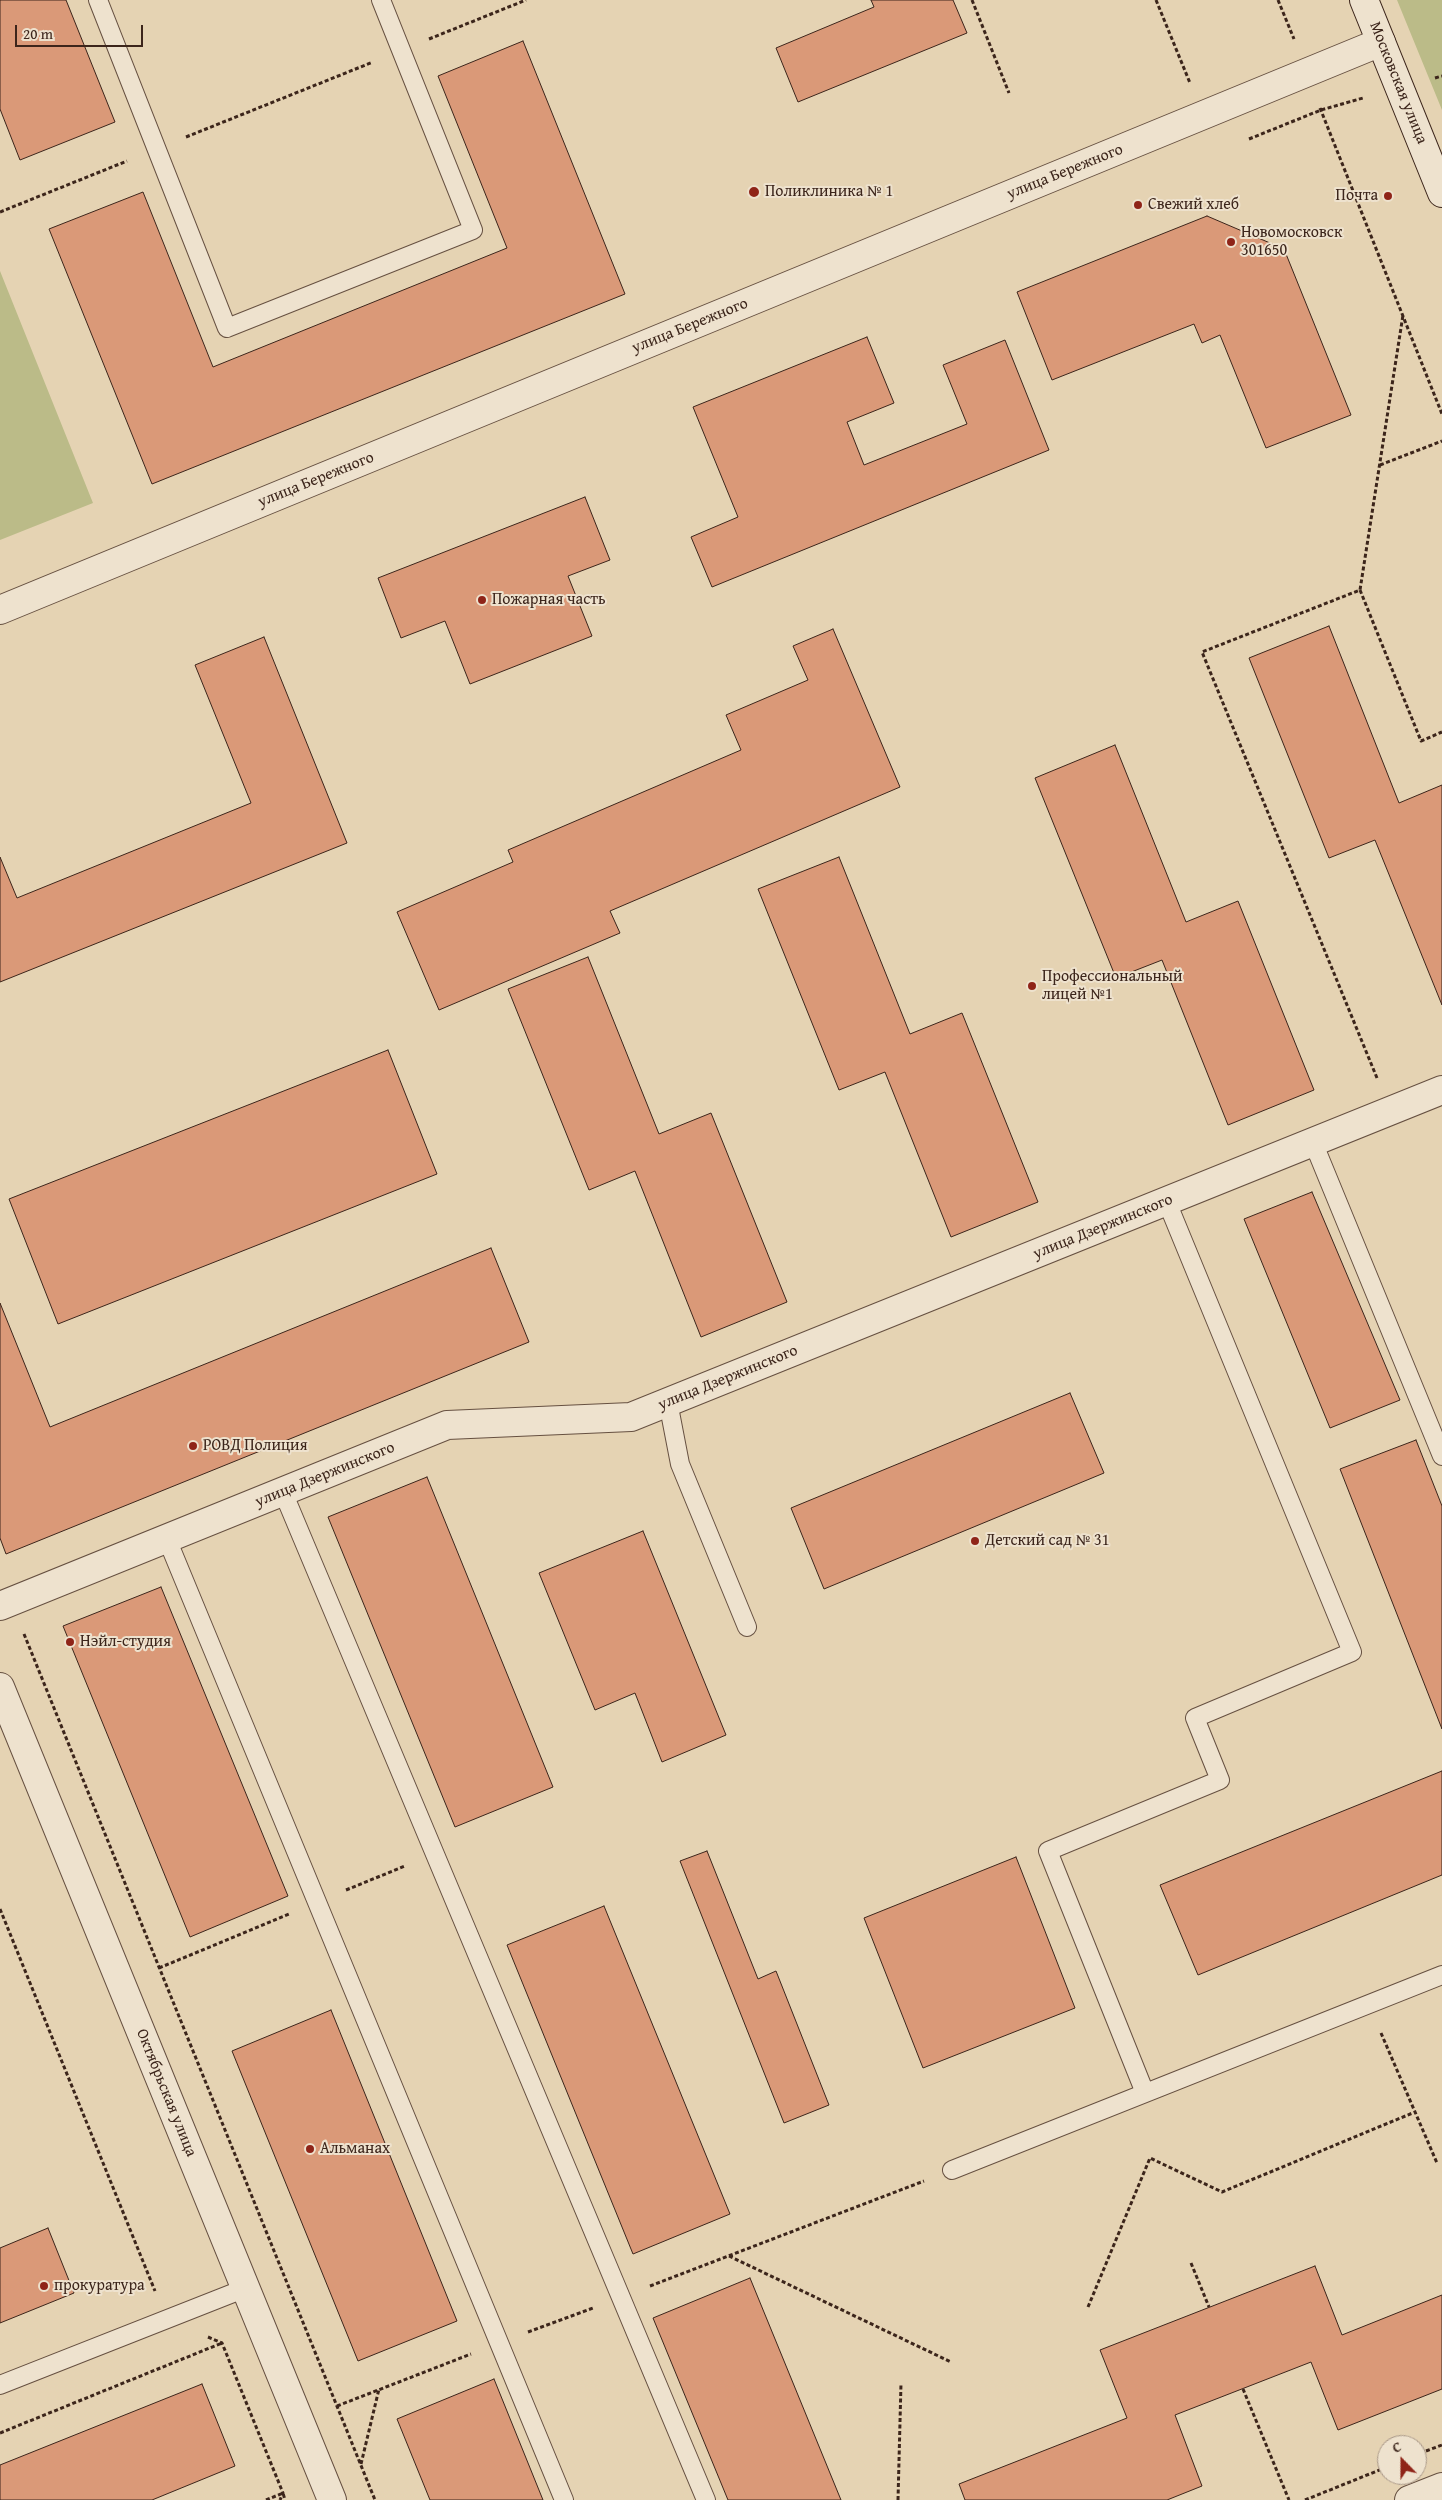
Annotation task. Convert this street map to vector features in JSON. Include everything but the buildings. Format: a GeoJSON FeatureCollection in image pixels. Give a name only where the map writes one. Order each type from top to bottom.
{"type":"FeatureCollection","features":[{"type":"Feature","properties":{"kind":"street","name":"Московская улица"},"geometry":{"type":"LineString","coordinates":[[1364,0],[1442,193]]}},
{"type":"Feature","properties":{"kind":"street","name":"улица Бережного"},"geometry":{"type":"LineString","coordinates":[[0,610],[1381,42]]}},
{"type":"Feature","properties":{"kind":"street","name":"улица Дзержинского"},"geometry":{"type":"LineString","coordinates":[[6,1604],[447,1425],[631,1417],[1442,1090]]}},
{"type":"Feature","properties":{"kind":"street","name":"Октябрьская улица"},"geometry":{"type":"LineString","coordinates":[[0,1687],[332,2500]]}},
{"type":"Feature","properties":{"kind":"street"},"geometry":{"type":"LineString","coordinates":[[1409,2500],[1442,2487]]}},
{"type":"Feature","properties":{"kind":"lane"},"geometry":{"type":"LineString","coordinates":[[98,0],[227,328],[473,230],[381,0]]}},
{"type":"Feature","properties":{"kind":"lane"},"geometry":{"type":"LineString","coordinates":[[1312,1142],[1442,1456]]}},
{"type":"Feature","properties":{"kind":"lane"},"geometry":{"type":"LineString","coordinates":[[1145,2093],[1048,1851],[1220,1780],[1194,1718],[1352,1652],[1167,1202]]}},
{"type":"Feature","properties":{"kind":"lane"},"geometry":{"type":"LineString","coordinates":[[668,1402],[680,1464],[747,1627]]}},
{"type":"Feature","properties":{"kind":"lane"},"geometry":{"type":"LineString","coordinates":[[283,1492],[706,2500]]}},
{"type":"Feature","properties":{"kind":"lane"},"geometry":{"type":"LineString","coordinates":[[167,1539],[564,2500]]}},
{"type":"Feature","properties":{"kind":"lane"},"geometry":{"type":"LineString","coordinates":[[952,2170],[1442,1975]]}},
{"type":"Feature","properties":{"kind":"lane"},"geometry":{"type":"LineString","coordinates":[[0,2385],[246,2288]]}},
{"type":"Feature","properties":{"kind":"path"},"geometry":{"type":"LineString","coordinates":[[0,212],[526,0]]}},
{"type":"Feature","properties":{"kind":"path"},"geometry":{"type":"LineString","coordinates":[[972,0],[1009,94]]}},
{"type":"Feature","properties":{"kind":"path"},"geometry":{"type":"LineString","coordinates":[[1156,0],[1193,91]]}},
{"type":"Feature","properties":{"kind":"path"},"geometry":{"type":"LineString","coordinates":[[1278,0],[1442,414]]}},
{"type":"Feature","properties":{"kind":"path"},"geometry":{"type":"LineString","coordinates":[[1403,315],[1360,590],[1421,741],[1442,732]]}},
{"type":"Feature","properties":{"kind":"path"},"geometry":{"type":"LineString","coordinates":[[1379,465],[1442,441]]}},
{"type":"Feature","properties":{"kind":"path"},"geometry":{"type":"LineString","coordinates":[[1360,590],[1202,652],[1390,1111]]}},
{"type":"Feature","properties":{"kind":"path"},"geometry":{"type":"LineString","coordinates":[[6,1604],[160,1967],[375,2500]]}},
{"type":"Feature","properties":{"kind":"path"},"geometry":{"type":"LineString","coordinates":[[121,1983],[435,1853]]}},
{"type":"Feature","properties":{"kind":"path"},"geometry":{"type":"LineString","coordinates":[[0,1909],[167,2320],[222,2343],[286,2500]]}},
{"type":"Feature","properties":{"kind":"path"},"geometry":{"type":"LineString","coordinates":[[1370,2004],[1437,2163]]}},
{"type":"Feature","properties":{"kind":"path"},"geometry":{"type":"LineString","coordinates":[[1088,2307],[1150,2158],[1222,2192],[1415,2112]]}},
{"type":"Feature","properties":{"kind":"path"},"geometry":{"type":"LineString","coordinates":[[729,2256],[951,2362]]}},
{"type":"Feature","properties":{"kind":"path"},"geometry":{"type":"LineString","coordinates":[[1191,2262],[1209,2307]]}},
{"type":"Feature","properties":{"kind":"path"},"geometry":{"type":"LineString","coordinates":[[0,2433],[222,2343],[300,2315]]}},
{"type":"Feature","properties":{"kind":"path"},"geometry":{"type":"LineString","coordinates":[[898,2500],[901,2383]]}},
{"type":"Feature","properties":{"kind":"path"},"geometry":{"type":"LineString","coordinates":[[361,2464],[379,2389]]}},
{"type":"Feature","properties":{"kind":"path"},"geometry":{"type":"LineString","coordinates":[[1242,2389],[1289,2500]]}},
{"type":"Feature","properties":{"kind":"path"},"geometry":{"type":"LineString","coordinates":[[1427,2451],[1442,2445]]}},
{"type":"Feature","properties":{"kind":"path"},"geometry":{"type":"LineString","coordinates":[[1305,2500],[1377,2471]]}},
{"type":"Feature","properties":{"kind":"path"},"geometry":{"type":"LineString","coordinates":[[266,2500],[283,2493]]}},
{"type":"Feature","properties":{"kind":"path"},"geometry":{"type":"LineString","coordinates":[[280,2500],[283,2493]]}},
{"type":"Feature","properties":{"kind":"green space"},"geometry":{"type":"Polygon","coordinates":[[[1397,0],[1442,0],[1442,110],[1397,0]]]}},
{"type":"Feature","properties":{"kind":"green space"},"geometry":{"type":"Polygon","coordinates":[[[0,271],[93,503],[0,540],[0,271]]]}},
{"type":"Feature","properties":{"kind":"place","name":"Поликлиника № 1"},"geometry":{"type":"Point","coordinates":[754,192]}},
{"type":"Feature","properties":{"kind":"place","name":"Почта"},"geometry":{"type":"Point","coordinates":[1388,196]}},
{"type":"Feature","properties":{"kind":"place","name":"Свежий хлеб"},"geometry":{"type":"Point","coordinates":[1138,205]}},
{"type":"Feature","properties":{"kind":"place","name":"Новомосковск 301650"},"geometry":{"type":"Point","coordinates":[1231,242]}},
{"type":"Feature","properties":{"kind":"place","name":"Пожарная часть"},"geometry":{"type":"Point","coordinates":[482,600]}},
{"type":"Feature","properties":{"kind":"place","name":"Профессиональный лицей №1"},"geometry":{"type":"Point","coordinates":[1032,986]}},
{"type":"Feature","properties":{"kind":"place","name":"РОВД Полиция"},"geometry":{"type":"Point","coordinates":[193,1446]}},
{"type":"Feature","properties":{"kind":"place","name":"Детский сад № 31"},"geometry":{"type":"Point","coordinates":[975,1541]}},
{"type":"Feature","properties":{"kind":"place","name":"Нэйл-студия"},"geometry":{"type":"Point","coordinates":[70,1642]}},
{"type":"Feature","properties":{"kind":"place","name":"Альманах"},"geometry":{"type":"Point","coordinates":[310,2149]}},
{"type":"Feature","properties":{"kind":"place","name":"прокуратура"},"geometry":{"type":"Point","coordinates":[44,2286]}}]}
